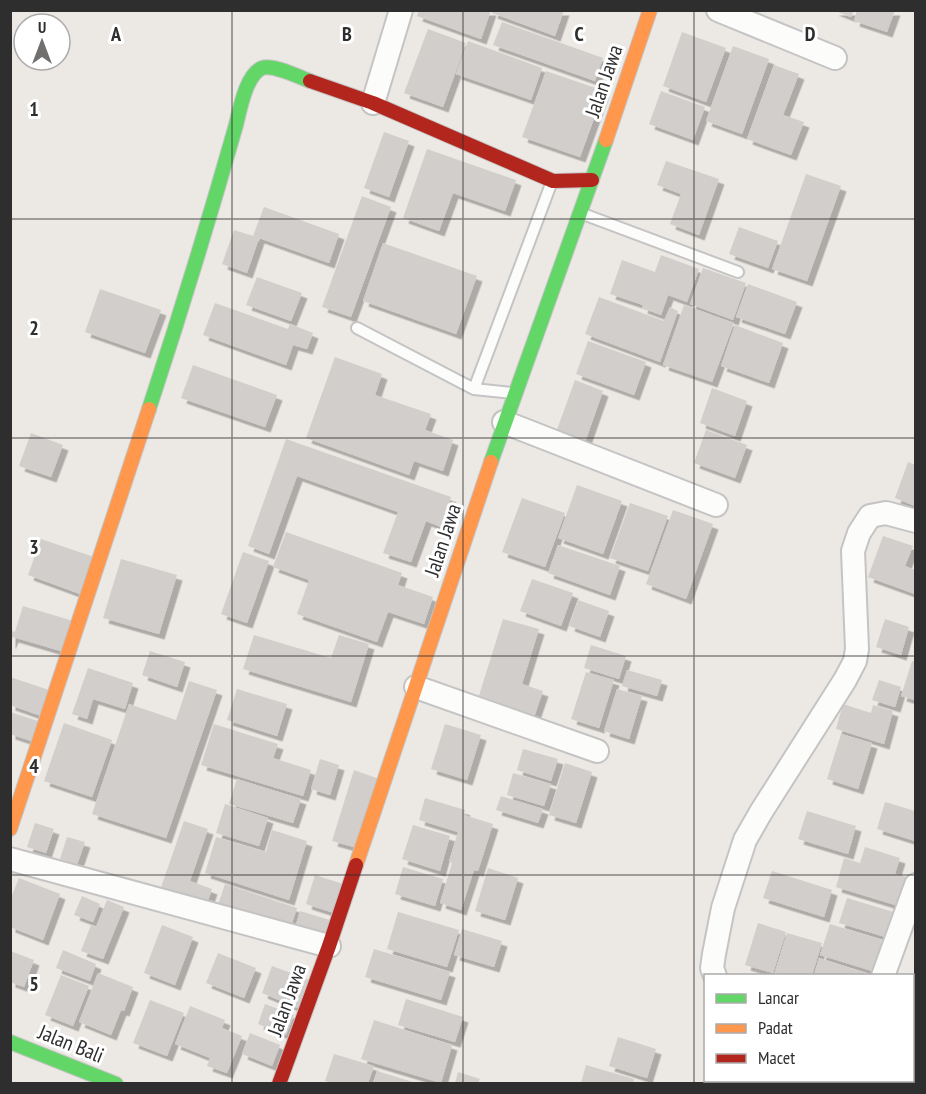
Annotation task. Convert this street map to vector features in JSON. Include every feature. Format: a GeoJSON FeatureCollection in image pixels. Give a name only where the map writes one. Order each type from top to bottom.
{"type":"FeatureCollection","features":[{"type":"Feature","properties":{"kind":"main road","name":"Jalan Jawa"},"geometry":{"type":"LineString","coordinates":[[279,1083],[329,946],[504,422],[592,180],[650,10]]}},
{"type":"Feature","properties":{"kind":"main road"},"geometry":{"type":"LineString","coordinates":[[10,830],[164,364],[244,96],[252,76],[263,68],[274,68],[373,103],[553,181],[592,180]]}},
{"type":"Feature","properties":{"kind":"main road","name":"Jalan Bali"},"geometry":{"type":"LineString","coordinates":[[10,1042],[113,1083]]}},
{"type":"Feature","properties":{"kind":"street"},"geometry":{"type":"LineString","coordinates":[[373,103],[401,10]]}},
{"type":"Feature","properties":{"kind":"street"},"geometry":{"type":"LineString","coordinates":[[718,10],[835,58]]}},
{"type":"Feature","properties":{"kind":"street"},"geometry":{"type":"LineString","coordinates":[[504,422],[716,505]]}},
{"type":"Feature","properties":{"kind":"street"},"geometry":{"type":"LineString","coordinates":[[715,974],[712,968],[723,908],[745,840],[855,661],[857,626],[853,551],[859,533],[870,516],[886,513],[915,521]]}},
{"type":"Feature","properties":{"kind":"street"},"geometry":{"type":"LineString","coordinates":[[416,687],[597,751]]}},
{"type":"Feature","properties":{"kind":"street"},"geometry":{"type":"LineString","coordinates":[[10,859],[329,946]]}},
{"type":"Feature","properties":{"kind":"street"},"geometry":{"type":"LineString","coordinates":[[883,974],[909,922],[915,885]]}},
{"type":"Feature","properties":{"kind":"lane"},"geometry":{"type":"LineString","coordinates":[[474,389],[553,181]]}},
{"type":"Feature","properties":{"kind":"lane"},"geometry":{"type":"LineString","coordinates":[[580,213],[738,272]]}},
{"type":"Feature","properties":{"kind":"lane"},"geometry":{"type":"LineString","coordinates":[[357,328],[474,389],[515,393]]}},
{"type":"Feature","properties":{"kind":"building"},"geometry":{"type":"Polygon","coordinates":[[[419,10],[491,10],[481,39],[417,16],[419,10]]]}},
{"type":"Feature","properties":{"kind":"building"},"geometry":{"type":"Polygon","coordinates":[[[493,10],[564,10],[555,36],[492,13],[493,10]]]}},
{"type":"Feature","properties":{"kind":"building"},"geometry":{"type":"Polygon","coordinates":[[[833,10],[854,10],[851,17],[833,10]]]}},
{"type":"Feature","properties":{"kind":"building"},"geometry":{"type":"Polygon","coordinates":[[[857,10],[895,10],[887,32],[854,21],[857,10]]]}},
{"type":"Feature","properties":{"kind":"building"},"geometry":{"type":"Polygon","coordinates":[[[502,22],[603,58],[595,81],[493,45],[502,22]]]}},
{"type":"Feature","properties":{"kind":"building"},"geometry":{"type":"Polygon","coordinates":[[[428,29],[466,43],[443,107],[404,93],[428,29]]]}},
{"type":"Feature","properties":{"kind":"building"},"geometry":{"type":"Polygon","coordinates":[[[682,32],[726,48],[706,102],[663,86],[682,32]]]}},
{"type":"Feature","properties":{"kind":"building"},"geometry":{"type":"Polygon","coordinates":[[[468,41],[542,68],[531,100],[456,74],[468,41]]]}},
{"type":"Feature","properties":{"kind":"building"},"geometry":{"type":"Polygon","coordinates":[[[733,46],[769,59],[742,134],[706,121],[733,46]]]}},
{"type":"Feature","properties":{"kind":"building"},"geometry":{"type":"Polygon","coordinates":[[[774,65],[799,74],[783,115],[804,122],[791,155],[747,139],[774,65]]]}},
{"type":"Feature","properties":{"kind":"building"},"geometry":{"type":"Polygon","coordinates":[[[546,71],[604,91],[580,157],[522,137],[546,71]]]}},
{"type":"Feature","properties":{"kind":"building"},"geometry":{"type":"Polygon","coordinates":[[[661,91],[705,107],[693,140],[649,124],[661,91]]]}},
{"type":"Feature","properties":{"kind":"building"},"geometry":{"type":"Polygon","coordinates":[[[384,132],[409,141],[389,197],[364,188],[384,132]]]}},
{"type":"Feature","properties":{"kind":"building"},"geometry":{"type":"Polygon","coordinates":[[[427,149],[516,180],[505,211],[453,193],[439,231],[403,218],[427,149]]]}},
{"type":"Feature","properties":{"kind":"building"},"geometry":{"type":"Polygon","coordinates":[[[666,161],[719,179],[699,235],[670,224],[681,194],[657,185],[666,161]]]}},
{"type":"Feature","properties":{"kind":"building"},"geometry":{"type":"Polygon","coordinates":[[[806,174],[841,186],[807,281],[772,269],[806,174]]]}},
{"type":"Feature","properties":{"kind":"building"},"geometry":{"type":"Polygon","coordinates":[[[362,196],[391,207],[351,317],[322,307],[362,196]]]}},
{"type":"Feature","properties":{"kind":"building"},"geometry":{"type":"Polygon","coordinates":[[[264,207],[339,234],[329,263],[259,238],[247,273],[222,264],[234,230],[253,236],[264,207]]]}},
{"type":"Feature","properties":{"kind":"building"},"geometry":{"type":"Polygon","coordinates":[[[739,227],[778,241],[768,268],[729,254],[739,227]]]}},
{"type":"Feature","properties":{"kind":"building"},"geometry":{"type":"Polygon","coordinates":[[[383,243],[477,276],[456,334],[363,301],[383,243]]]}},
{"type":"Feature","properties":{"kind":"building"},"geometry":{"type":"Polygon","coordinates":[[[661,255],[699,269],[687,302],[668,295],[661,315],[642,308],[643,305],[610,294],[622,260],[655,272],[661,255]]]}},
{"type":"Feature","properties":{"kind":"building"},"geometry":{"type":"Polygon","coordinates":[[[703,268],[746,283],[733,320],[690,304],[703,268]]]}},
{"type":"Feature","properties":{"kind":"building"},"geometry":{"type":"Polygon","coordinates":[[[257,277],[302,293],[291,321],[246,305],[257,277]]]}},
{"type":"Feature","properties":{"kind":"building"},"geometry":{"type":"Polygon","coordinates":[[[748,284],[797,302],[785,334],[736,317],[748,284]]]}},
{"type":"Feature","properties":{"kind":"building"},"geometry":{"type":"Polygon","coordinates":[[[100,289],[161,310],[145,353],[85,332],[100,289]]]}},
{"type":"Feature","properties":{"kind":"building"},"geometry":{"type":"Polygon","coordinates":[[[599,297],[664,321],[670,307],[678,311],[660,362],[585,334],[599,297]]]}},
{"type":"Feature","properties":{"kind":"building"},"geometry":{"type":"Polygon","coordinates":[[[215,303],[288,329],[290,324],[313,333],[307,349],[293,345],[286,365],[203,335],[215,303]]]}},
{"type":"Feature","properties":{"kind":"building"},"geometry":{"type":"Polygon","coordinates":[[[684,305],[734,323],[712,382],[663,365],[684,305]]]}},
{"type":"Feature","properties":{"kind":"building"},"geometry":{"type":"Polygon","coordinates":[[[735,325],[783,343],[769,383],[721,366],[735,325]]]}},
{"type":"Feature","properties":{"kind":"building"},"geometry":{"type":"Polygon","coordinates":[[[588,341],[646,362],[634,395],[576,374],[588,341]]]}},
{"type":"Feature","properties":{"kind":"building"},"geometry":{"type":"Polygon","coordinates":[[[335,357],[382,374],[375,395],[431,414],[425,430],[453,440],[443,471],[414,461],[409,475],[306,438],[335,357]]]}},
{"type":"Feature","properties":{"kind":"building"},"geometry":{"type":"Polygon","coordinates":[[[193,365],[277,395],[265,427],[181,398],[193,365]]]}},
{"type":"Feature","properties":{"kind":"building"},"geometry":{"type":"Polygon","coordinates":[[[575,380],[603,391],[584,445],[555,435],[575,380]]]}},
{"type":"Feature","properties":{"kind":"building"},"geometry":{"type":"Polygon","coordinates":[[[712,388],[747,401],[735,436],[700,423],[712,388]]]}},
{"type":"Feature","properties":{"kind":"building"},"geometry":{"type":"Polygon","coordinates":[[[706,430],[747,445],[735,478],[694,463],[706,430]]]}},
{"type":"Feature","properties":{"kind":"building"},"geometry":{"type":"Polygon","coordinates":[[[31,433],[63,445],[51,477],[19,466],[31,433]]]}},
{"type":"Feature","properties":{"kind":"building"},"geometry":{"type":"Polygon","coordinates":[[[286,439],[451,497],[441,527],[426,521],[411,562],[383,553],[398,512],[297,476],[269,554],[248,546],[286,439]]]}},
{"type":"Feature","properties":{"kind":"building"},"geometry":{"type":"Polygon","coordinates":[[[908,462],[915,465],[915,506],[895,498],[908,462]]]}},
{"type":"Feature","properties":{"kind":"building"},"geometry":{"type":"Polygon","coordinates":[[[577,485],[622,501],[603,554],[558,538],[577,485]]]}},
{"type":"Feature","properties":{"kind":"building"},"geometry":{"type":"Polygon","coordinates":[[[522,498],[565,513],[545,567],[502,552],[522,498]]]}},
{"type":"Feature","properties":{"kind":"building"},"geometry":{"type":"Polygon","coordinates":[[[630,503],[668,516],[648,571],[610,558],[630,503]]]}},
{"type":"Feature","properties":{"kind":"building"},"geometry":{"type":"Polygon","coordinates":[[[673,510],[713,524],[686,599],[646,584],[673,510]]]}},
{"type":"Feature","properties":{"kind":"building"},"geometry":{"type":"Polygon","coordinates":[[[286,532],[402,573],[398,585],[433,597],[424,624],[388,612],[377,642],[297,614],[309,580],[273,567],[286,532]]]}},
{"type":"Feature","properties":{"kind":"building"},"geometry":{"type":"Polygon","coordinates":[[[883,536],[913,546],[905,566],[915,570],[915,594],[868,577],[883,536]]]}},
{"type":"Feature","properties":{"kind":"building"},"geometry":{"type":"Polygon","coordinates":[[[41,539],[94,557],[80,594],[28,575],[41,539]]]}},
{"type":"Feature","properties":{"kind":"building"},"geometry":{"type":"Polygon","coordinates":[[[558,545],[620,566],[610,595],[548,573],[558,545]]]}},
{"type":"Feature","properties":{"kind":"building"},"geometry":{"type":"Polygon","coordinates":[[[243,552],[269,561],[247,623],[221,614],[243,552]]]}},
{"type":"Feature","properties":{"kind":"building"},"geometry":{"type":"Polygon","coordinates":[[[121,559],[177,575],[159,634],[103,618],[121,559]]]}},
{"type":"Feature","properties":{"kind":"building"},"geometry":{"type":"Polygon","coordinates":[[[532,579],[573,593],[561,626],[520,611],[532,579]]]}},
{"type":"Feature","properties":{"kind":"building"},"geometry":{"type":"Polygon","coordinates":[[[578,600],[609,611],[600,637],[569,626],[578,600]]]}},
{"type":"Feature","properties":{"kind":"building"},"geometry":{"type":"Polygon","coordinates":[[[23,606],[73,621],[64,652],[13,637],[10,644],[10,630],[15,632],[23,606]]]}},
{"type":"Feature","properties":{"kind":"building"},"geometry":{"type":"Polygon","coordinates":[[[503,619],[539,629],[522,684],[543,691],[533,720],[477,702],[503,619]]]}},
{"type":"Feature","properties":{"kind":"building"},"geometry":{"type":"Polygon","coordinates":[[[885,619],[909,627],[901,655],[876,647],[885,619]]]}},
{"type":"Feature","properties":{"kind":"building"},"geometry":{"type":"Polygon","coordinates":[[[254,635],[331,658],[339,635],[369,644],[351,702],[243,669],[254,635]]]}},
{"type":"Feature","properties":{"kind":"building"},"geometry":{"type":"Polygon","coordinates":[[[591,645],[626,656],[619,679],[584,668],[591,645]]]}},
{"type":"Feature","properties":{"kind":"building"},"geometry":{"type":"Polygon","coordinates":[[[150,651],[185,662],[177,687],[142,675],[150,651]]]}},
{"type":"Feature","properties":{"kind":"building"},"geometry":{"type":"Polygon","coordinates":[[[912,661],[915,662],[915,700],[901,696],[912,661]]]}},
{"type":"Feature","properties":{"kind":"building"},"geometry":{"type":"Polygon","coordinates":[[[88,668],[133,683],[125,709],[93,699],[87,719],[72,714],[88,668]]]}},
{"type":"Feature","properties":{"kind":"building"},"geometry":{"type":"Polygon","coordinates":[[[627,670],[662,680],[657,696],[622,686],[627,670]]]}},
{"type":"Feature","properties":{"kind":"building"},"geometry":{"type":"Polygon","coordinates":[[[586,672],[614,680],[599,728],[571,719],[586,672]]]}},
{"type":"Feature","properties":{"kind":"building"},"geometry":{"type":"Polygon","coordinates":[[[10,677],[49,690],[41,716],[10,705],[10,677]]]}},
{"type":"Feature","properties":{"kind":"building"},"geometry":{"type":"Polygon","coordinates":[[[879,680],[901,687],[895,707],[872,700],[879,680]]]}},
{"type":"Feature","properties":{"kind":"building"},"geometry":{"type":"Polygon","coordinates":[[[189,681],[217,690],[166,838],[92,814],[129,704],[176,720],[189,681]]]}},
{"type":"Feature","properties":{"kind":"building"},"geometry":{"type":"Polygon","coordinates":[[[237,689],[287,704],[277,736],[227,720],[237,689]]]}},
{"type":"Feature","properties":{"kind":"building"},"geometry":{"type":"Polygon","coordinates":[[[617,689],[642,696],[629,739],[604,731],[617,689]]]}},
{"type":"Feature","properties":{"kind":"building"},"geometry":{"type":"Polygon","coordinates":[[[843,704],[871,713],[873,705],[893,711],[884,744],[836,729],[843,704]]]}},
{"type":"Feature","properties":{"kind":"building"},"geometry":{"type":"Polygon","coordinates":[[[10,712],[41,722],[34,742],[10,734],[10,712]]]}},
{"type":"Feature","properties":{"kind":"building"},"geometry":{"type":"Polygon","coordinates":[[[64,723],[112,740],[92,797],[44,781],[64,723]]]}},
{"type":"Feature","properties":{"kind":"building"},"geometry":{"type":"Polygon","coordinates":[[[214,724],[278,744],[273,758],[311,770],[303,796],[201,765],[214,724]]]}},
{"type":"Feature","properties":{"kind":"building"},"geometry":{"type":"Polygon","coordinates":[[[445,724],[481,735],[467,780],[431,769],[445,724]]]}},
{"type":"Feature","properties":{"kind":"building"},"geometry":{"type":"Polygon","coordinates":[[[841,734],[872,743],[858,789],[827,779],[841,734]]]}},
{"type":"Feature","properties":{"kind":"building"},"geometry":{"type":"Polygon","coordinates":[[[523,749],[558,759],[551,781],[517,770],[523,749]]]}},
{"type":"Feature","properties":{"kind":"building"},"geometry":{"type":"Polygon","coordinates":[[[320,759],[339,765],[330,795],[311,789],[320,759]]]}},
{"type":"Feature","properties":{"kind":"building"},"geometry":{"type":"Polygon","coordinates":[[[565,763],[592,772],[576,823],[549,815],[565,763]]]}},
{"type":"Feature","properties":{"kind":"building"},"geometry":{"type":"Polygon","coordinates":[[[354,770],[379,779],[357,848],[332,841],[354,770]]]}},
{"type":"Feature","properties":{"kind":"building"},"geometry":{"type":"Polygon","coordinates":[[[513,773],[551,784],[544,806],[507,795],[513,773]]]}},
{"type":"Feature","properties":{"kind":"building"},"geometry":{"type":"Polygon","coordinates":[[[237,779],[301,799],[293,823],[229,804],[237,779]]]}},
{"type":"Feature","properties":{"kind":"building"},"geometry":{"type":"Polygon","coordinates":[[[501,796],[543,809],[538,823],[496,810],[501,796]]]}},
{"type":"Feature","properties":{"kind":"building"},"geometry":{"type":"Polygon","coordinates":[[[425,798],[465,810],[464,815],[493,824],[478,871],[474,870],[461,910],[440,903],[452,863],[449,862],[458,832],[419,820],[425,798]]]}},
{"type":"Feature","properties":{"kind":"building"},"geometry":{"type":"Polygon","coordinates":[[[885,802],[915,811],[915,841],[877,829],[885,802]]]}},
{"type":"Feature","properties":{"kind":"building"},"geometry":{"type":"Polygon","coordinates":[[[225,804],[268,818],[259,846],[216,833],[225,804]]]}},
{"type":"Feature","properties":{"kind":"building"},"geometry":{"type":"Polygon","coordinates":[[[807,811],[856,826],[848,854],[798,839],[807,811]]]}},
{"type":"Feature","properties":{"kind":"building"},"geometry":{"type":"Polygon","coordinates":[[[184,821],[208,829],[190,881],[212,889],[204,912],[158,896],[184,821]]]}},
{"type":"Feature","properties":{"kind":"building"},"geometry":{"type":"Polygon","coordinates":[[[35,823],[54,829],[46,853],[27,847],[35,823]]]}},
{"type":"Feature","properties":{"kind":"building"},"geometry":{"type":"Polygon","coordinates":[[[413,825],[450,836],[440,871],[402,859],[413,825]]]}},
{"type":"Feature","properties":{"kind":"building"},"geometry":{"type":"Polygon","coordinates":[[[272,830],[307,841],[289,900],[205,873],[216,837],[266,852],[272,830]]]}},
{"type":"Feature","properties":{"kind":"building"},"geometry":{"type":"Polygon","coordinates":[[[67,837],[85,842],[77,865],[60,859],[67,837]]]}},
{"type":"Feature","properties":{"kind":"building"},"geometry":{"type":"Polygon","coordinates":[[[865,847],[900,858],[895,874],[914,879],[905,908],[836,887],[844,858],[860,863],[865,847]]]}},
{"type":"Feature","properties":{"kind":"building"},"geometry":{"type":"Polygon","coordinates":[[[403,867],[443,879],[435,906],[395,894],[403,867]]]}},
{"type":"Feature","properties":{"kind":"building"},"geometry":{"type":"Polygon","coordinates":[[[488,868],[518,878],[505,920],[475,911],[488,868]]]}},
{"type":"Feature","properties":{"kind":"building"},"geometry":{"type":"Polygon","coordinates":[[[772,871],[832,890],[824,917],[763,898],[772,871]]]}},
{"type":"Feature","properties":{"kind":"building"},"geometry":{"type":"Polygon","coordinates":[[[315,875],[343,884],[334,913],[306,904],[315,875]]]}},
{"type":"Feature","properties":{"kind":"building"},"geometry":{"type":"Polygon","coordinates":[[[19,878],[60,894],[43,940],[10,927],[10,900],[19,878]]]}},
{"type":"Feature","properties":{"kind":"building"},"geometry":{"type":"Polygon","coordinates":[[[225,884],[297,908],[287,938],[215,914],[225,884]]]}},
{"type":"Feature","properties":{"kind":"building"},"geometry":{"type":"Polygon","coordinates":[[[82,896],[100,904],[93,922],[74,915],[82,896]]]}},
{"type":"Feature","properties":{"kind":"building"},"geometry":{"type":"Polygon","coordinates":[[[847,898],[900,914],[892,939],[839,923],[847,898]]]}},
{"type":"Feature","properties":{"kind":"building"},"geometry":{"type":"Polygon","coordinates":[[[107,900],[124,907],[103,959],[81,951],[91,925],[96,927],[107,900]]]}},
{"type":"Feature","properties":{"kind":"building"},"geometry":{"type":"Polygon","coordinates":[[[300,911],[330,920],[321,950],[291,942],[300,911]]]}},
{"type":"Feature","properties":{"kind":"building"},"geometry":{"type":"Polygon","coordinates":[[[398,912],[459,930],[447,967],[387,949],[398,912]]]}},
{"type":"Feature","properties":{"kind":"building"},"geometry":{"type":"Polygon","coordinates":[[[758,923],[786,932],[773,973],[745,965],[758,923]]]}},
{"type":"Feature","properties":{"kind":"building"},"geometry":{"type":"Polygon","coordinates":[[[830,924],[882,940],[872,971],[820,955],[830,924]]]}},
{"type":"Feature","properties":{"kind":"building"},"geometry":{"type":"Polygon","coordinates":[[[162,925],[193,937],[175,985],[144,973],[162,925]]]}},
{"type":"Feature","properties":{"kind":"building"},"geometry":{"type":"Polygon","coordinates":[[[462,929],[502,941],[494,967],[454,955],[462,929]]]}},
{"type":"Feature","properties":{"kind":"building"},"geometry":{"type":"Polygon","coordinates":[[[787,933],[822,943],[812,974],[774,974],[787,933]]]}},
{"type":"Feature","properties":{"kind":"building"},"geometry":{"type":"Polygon","coordinates":[[[374,949],[450,972],[441,1000],[365,977],[374,949]]]}},
{"type":"Feature","properties":{"kind":"building"},"geometry":{"type":"Polygon","coordinates":[[[63,950],[96,964],[90,981],[56,968],[63,950]]]}},
{"type":"Feature","properties":{"kind":"building"},"geometry":{"type":"Polygon","coordinates":[[[10,951],[34,960],[24,987],[10,982],[10,951]]]}},
{"type":"Feature","properties":{"kind":"building"},"geometry":{"type":"Polygon","coordinates":[[[218,953],[256,968],[244,998],[206,983],[218,953]]]}},
{"type":"Feature","properties":{"kind":"building"},"geometry":{"type":"Polygon","coordinates":[[[819,958],[869,974],[814,974],[819,958]]]}},
{"type":"Feature","properties":{"kind":"building"},"geometry":{"type":"Polygon","coordinates":[[[272,966],[310,980],[298,1008],[262,993],[272,966]]]}},
{"type":"Feature","properties":{"kind":"building"},"geometry":{"type":"Polygon","coordinates":[[[98,973],[133,987],[124,1011],[121,1010],[111,1035],[79,1022],[98,973]]]}},
{"type":"Feature","properties":{"kind":"building"},"geometry":{"type":"Polygon","coordinates":[[[61,975],[89,986],[73,1026],[45,1015],[61,975]]]}},
{"type":"Feature","properties":{"kind":"building"},"geometry":{"type":"Polygon","coordinates":[[[406,999],[463,1017],[455,1042],[398,1025],[406,999]]]}},
{"type":"Feature","properties":{"kind":"building"},"geometry":{"type":"Polygon","coordinates":[[[150,1000],[184,1013],[167,1056],[133,1043],[150,1000]]]}},
{"type":"Feature","properties":{"kind":"building"},"geometry":{"type":"Polygon","coordinates":[[[265,1004],[294,1015],[286,1035],[258,1024],[265,1004]]]}},
{"type":"Feature","properties":{"kind":"building"},"geometry":{"type":"Polygon","coordinates":[[[190,1006],[225,1020],[222,1028],[242,1036],[227,1073],[207,1066],[210,1058],[175,1044],[190,1006]]]}},
{"type":"Feature","properties":{"kind":"building"},"geometry":{"type":"Polygon","coordinates":[[[374,1020],[452,1045],[441,1083],[361,1059],[374,1020]]]}},
{"type":"Feature","properties":{"kind":"building"},"geometry":{"type":"Polygon","coordinates":[[[250,1033],[280,1045],[272,1066],[242,1054],[250,1033]]]}},
{"type":"Feature","properties":{"kind":"building"},"geometry":{"type":"Polygon","coordinates":[[[914,1034],[915,1034],[914,1076],[914,1034]]]}},
{"type":"Feature","properties":{"kind":"building"},"geometry":{"type":"Polygon","coordinates":[[[618,1037],[656,1049],[647,1078],[609,1066],[618,1037]]]}},
{"type":"Feature","properties":{"kind":"building"},"geometry":{"type":"Polygon","coordinates":[[[334,1054],[374,1066],[368,1083],[325,1081],[334,1054]]]}},
{"type":"Feature","properties":{"kind":"building"},"geometry":{"type":"Polygon","coordinates":[[[586,1065],[634,1079],[633,1083],[581,1083],[586,1065]]]}},
{"type":"Feature","properties":{"kind":"building"},"geometry":{"type":"Polygon","coordinates":[[[377,1071],[416,1083],[373,1083],[377,1071]]]}},
{"type":"Feature","properties":{"kind":"building"},"geometry":{"type":"Polygon","coordinates":[[[458,1072],[480,1079],[478,1083],[455,1083],[458,1072]]]}},
{"type":"Feature","properties":{"kind":"traffic: fast"},"geometry":{"type":"LineString","coordinates":[[149,409],[248,85],[256,72],[267,67],[279,69],[310,81]]}},
{"type":"Feature","properties":{"kind":"traffic: fast"},"geometry":{"type":"LineString","coordinates":[[491,462],[606,140]]}},
{"type":"Feature","properties":{"kind":"traffic: fast"},"geometry":{"type":"LineString","coordinates":[[10,1042],[116,1084]]}},
{"type":"Feature","properties":{"kind":"traffic: slow"},"geometry":{"type":"LineString","coordinates":[[606,140],[650,10]]}},
{"type":"Feature","properties":{"kind":"traffic: slow"},"geometry":{"type":"LineString","coordinates":[[10,829],[149,409]]}},
{"type":"Feature","properties":{"kind":"traffic: slow"},"geometry":{"type":"LineString","coordinates":[[356,865],[491,462]]}},
{"type":"Feature","properties":{"kind":"traffic: jam"},"geometry":{"type":"LineString","coordinates":[[310,81],[373,103],[553,181],[592,180]]}},
{"type":"Feature","properties":{"kind":"traffic: jam"},"geometry":{"type":"LineString","coordinates":[[279,1084],[356,865]]}}]}
